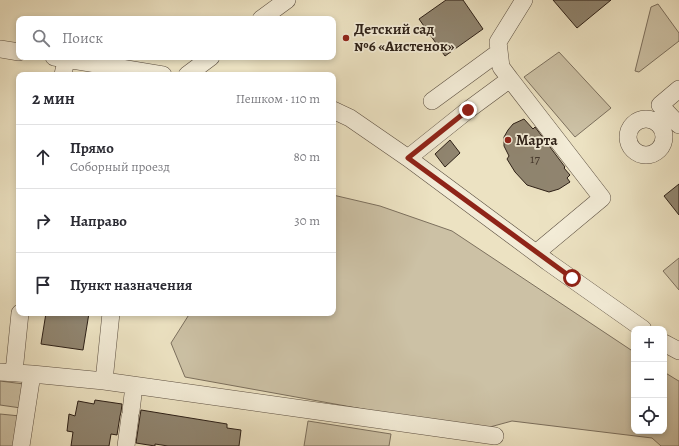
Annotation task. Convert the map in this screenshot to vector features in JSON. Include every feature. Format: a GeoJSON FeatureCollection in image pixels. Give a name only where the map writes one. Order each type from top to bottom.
{"type":"FeatureCollection","features":[{"type":"Feature","properties":{"kind":"street"},"geometry":{"type":"LineString","coordinates":[[265,16],[286,0]]}},
{"type":"Feature","properties":{"kind":"street"},"geometry":{"type":"LineString","coordinates":[[524,0],[498,42],[501,67],[602,198],[536,252]]}},
{"type":"Feature","properties":{"kind":"street"},"geometry":{"type":"LineString","coordinates":[[0,49],[16,52]]}},
{"type":"Feature","properties":{"kind":"street"},"geometry":{"type":"LineString","coordinates":[[432,101],[499,52]]}},
{"type":"Feature","properties":{"kind":"street"},"geometry":{"type":"LineString","coordinates":[[191,72],[207,60]]}},
{"type":"Feature","properties":{"kind":"street"},"geometry":{"type":"LineString","coordinates":[[61,64],[131,72]]}},
{"type":"Feature","properties":{"kind":"street"},"geometry":{"type":"LineString","coordinates":[[408,158],[468,110],[510,79]]}},
{"type":"Feature","properties":{"kind":"street"},"geometry":{"type":"LineString","coordinates":[[644,120],[679,89]]}},
{"type":"Feature","properties":{"kind":"street"},"geometry":{"type":"LineString","coordinates":[[660,105],[679,125]]}},
{"type":"Feature","properties":{"kind":"street"},"geometry":{"type":"LineString","coordinates":[[336,111],[350,118],[408,158],[639,326]]}},
{"type":"Feature","properties":{"kind":"street"},"geometry":{"type":"LineString","coordinates":[[19,316],[7,372],[104,381],[495,436]]}},
{"type":"Feature","properties":{"kind":"street"},"geometry":{"type":"LineString","coordinates":[[104,381],[111,316]]}},
{"type":"Feature","properties":{"kind":"street"},"geometry":{"type":"LineString","coordinates":[[667,345],[679,351]]}},
{"type":"Feature","properties":{"kind":"street"},"geometry":{"type":"LineString","coordinates":[[21,446],[32,374]]}},
{"type":"Feature","properties":{"kind":"street"},"geometry":{"type":"LineString","coordinates":[[126,446],[134,386]]}},
{"type":"Feature","properties":{"kind":"shaded area"},"geometry":{"type":"Polygon","coordinates":[[[658,4],[679,33],[679,41],[639,72],[635,71],[651,7],[658,4]]]}},
{"type":"Feature","properties":{"kind":"shaded area"},"geometry":{"type":"Polygon","coordinates":[[[559,52],[611,108],[575,137],[524,77],[559,52]]]}},
{"type":"Feature","properties":{"kind":"shaded area"},"geometry":{"type":"Polygon","coordinates":[[[336,196],[380,206],[452,231],[631,350],[631,434],[667,434],[667,374],[679,381],[679,446],[661,446],[652,438],[512,421],[479,430],[185,377],[171,343],[188,316],[336,316],[336,196]]]}},
{"type":"Feature","properties":{"kind":"shaded area"},"geometry":{"type":"Polygon","coordinates":[[[679,258],[679,290],[663,271],[679,258]]]}},
{"type":"Feature","properties":{"kind":"shaded area"},"geometry":{"type":"Polygon","coordinates":[[[0,381],[24,384],[21,408],[0,405],[0,381]]]}},
{"type":"Feature","properties":{"kind":"shaded area"},"geometry":{"type":"Polygon","coordinates":[[[0,414],[20,416],[16,446],[0,446],[0,414]]]}},
{"type":"Feature","properties":{"kind":"shaded area"},"geometry":{"type":"Polygon","coordinates":[[[308,421],[391,434],[389,446],[304,446],[308,421]]]}},
{"type":"Feature","properties":{"kind":"building"},"geometry":{"type":"Polygon","coordinates":[[[446,0],[463,0],[483,29],[445,56],[419,19],[446,0]]]}},
{"type":"Feature","properties":{"kind":"building"},"geometry":{"type":"Polygon","coordinates":[[[553,0],[611,0],[577,28],[553,0]]]}},
{"type":"Feature","properties":{"kind":"building"},"geometry":{"type":"Polygon","coordinates":[[[524,119],[533,129],[535,127],[570,175],[567,178],[570,182],[559,189],[549,192],[527,185],[515,172],[507,159],[509,156],[504,146],[504,137],[513,124],[524,119]]]}},
{"type":"Feature","properties":{"kind":"building"},"geometry":{"type":"Polygon","coordinates":[[[450,140],[460,153],[445,167],[435,154],[450,140]]]}},
{"type":"Feature","properties":{"kind":"building"},"geometry":{"type":"Polygon","coordinates":[[[679,184],[679,215],[664,196],[679,184]]]}},
{"type":"Feature","properties":{"kind":"building"},"geometry":{"type":"Polygon","coordinates":[[[46,316],[89,316],[83,350],[41,344],[46,316]]]}},
{"type":"Feature","properties":{"kind":"building"},"geometry":{"type":"Polygon","coordinates":[[[95,400],[122,404],[117,435],[111,434],[109,446],[71,446],[73,432],[67,431],[69,414],[75,416],[78,401],[94,404],[95,400]]]}},
{"type":"Feature","properties":{"kind":"building"},"geometry":{"type":"Polygon","coordinates":[[[141,410],[227,424],[227,428],[241,430],[239,446],[168,446],[155,444],[155,446],[136,443],[141,410]]]}},
{"type":"Feature","properties":{"kind":"place","name":"Детский сад №6 «Аистенок»"},"geometry":{"type":"Point","coordinates":[346,38]}},
{"type":"Feature","properties":{"kind":"place","name":"Марта"},"geometry":{"type":"Point","coordinates":[508,140]}},
{"type":"Feature","properties":{"kind":"route"},"geometry":{"type":"LineString","coordinates":[[468,110],[408,158],[548,262],[572,278]]}}]}
